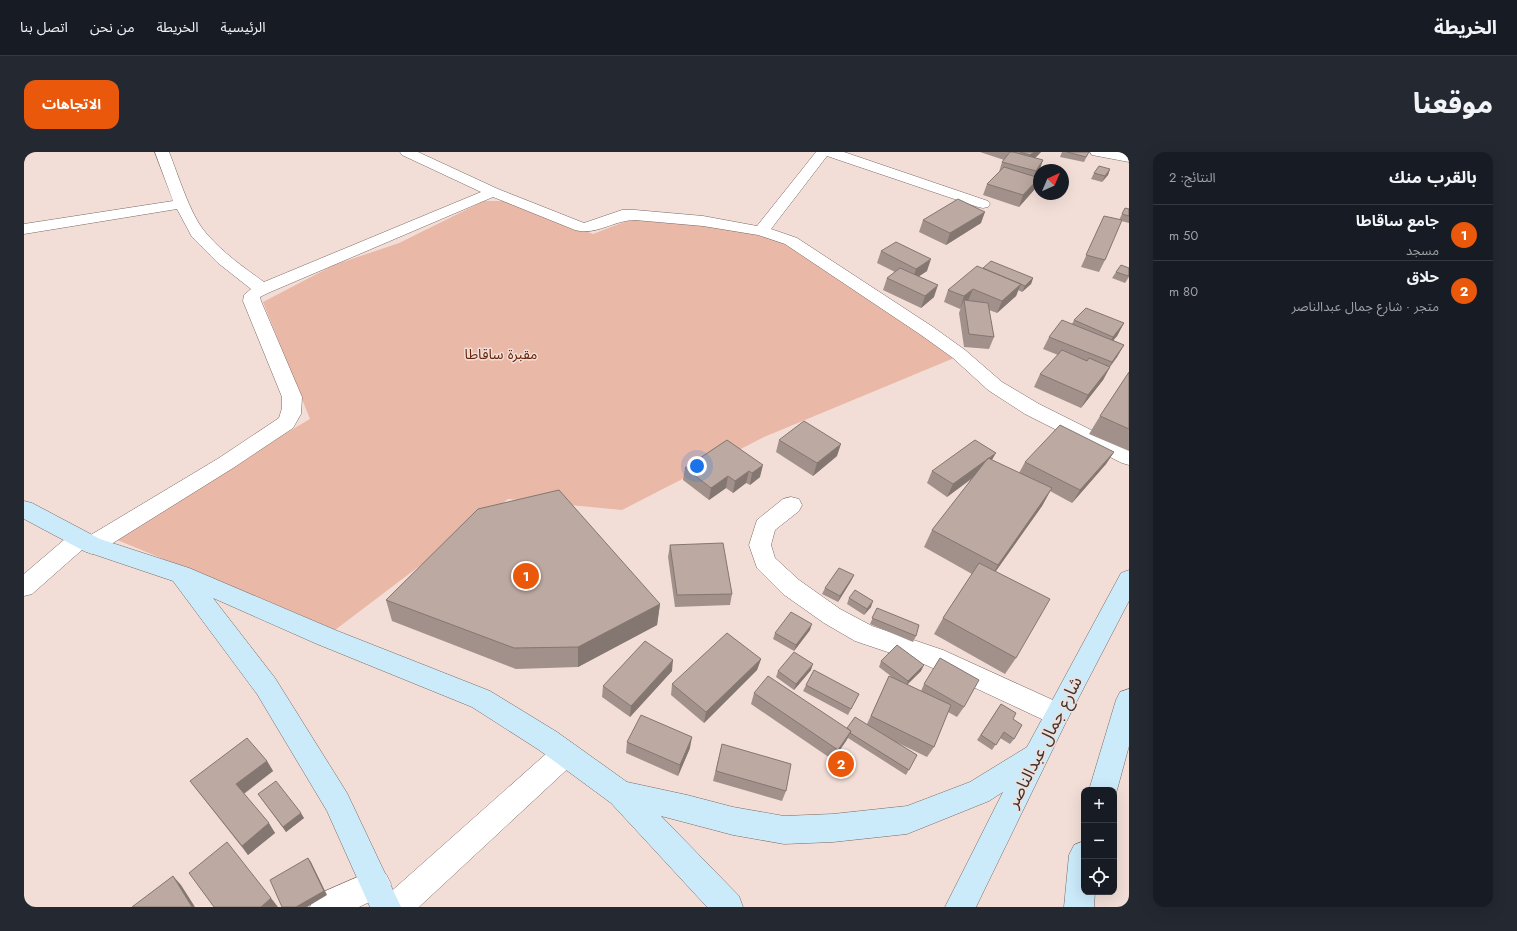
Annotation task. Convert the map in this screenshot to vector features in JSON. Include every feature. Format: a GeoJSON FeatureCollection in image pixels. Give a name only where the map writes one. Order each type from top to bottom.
{"type":"FeatureCollection","features":[{"type":"Feature","properties":{"kind":"street"},"geometry":{"type":"LineString","coordinates":[[162,152],[182,204],[198,234],[224,260],[262,288]]}},
{"type":"Feature","properties":{"kind":"street"},"geometry":{"type":"LineString","coordinates":[[407,152],[493,192],[569,224],[586,228],[622,215],[635,215],[703,221],[761,231],[791,241],[927,331],[959,354],[995,386],[1032,409],[1129,458]]}},
{"type":"Feature","properties":{"kind":"street"},"geometry":{"type":"LineString","coordinates":[[761,231],[823,152]]}},
{"type":"Feature","properties":{"kind":"street"},"geometry":{"type":"LineString","coordinates":[[830,152],[983,204]]}},
{"type":"Feature","properties":{"kind":"street"},"geometry":{"type":"LineString","coordinates":[[1097,152],[1121,155]]}},
{"type":"Feature","properties":{"kind":"street"},"geometry":{"type":"LineString","coordinates":[[24,587],[86,542],[226,463],[286,423],[291,416],[293,407],[292,397],[252,301],[252,295],[262,288],[493,192]]}},
{"type":"Feature","properties":{"kind":"street"},"geometry":{"type":"LineString","coordinates":[[24,229],[182,204]]}},
{"type":"Feature","properties":{"kind":"street"},"geometry":{"type":"LineString","coordinates":[[791,505],[765,526],[760,545],[765,562],[791,587],[832,616],[864,634],[934,658],[1057,714]]}},
{"type":"Feature","properties":{"kind":"street"},"geometry":{"type":"LineString","coordinates":[[24,509],[86,542],[181,574],[326,637],[481,699],[565,754],[621,794],[728,907]]}},
{"type":"Feature","properties":{"kind":"street"},"geometry":{"type":"LineString","coordinates":[[181,574],[266,686],[337,802],[381,895],[325,907]]}},
{"type":"Feature","properties":{"kind":"street","name":"شارع جمال عبدالناصر"},"geometry":{"type":"LineString","coordinates":[[960,907],[1057,714],[1129,579]]}},
{"type":"Feature","properties":{"kind":"street"},"geometry":{"type":"LineString","coordinates":[[1104,787],[1129,700]]}},
{"type":"Feature","properties":{"kind":"street"},"geometry":{"type":"LineString","coordinates":[[397,907],[565,754]]}},
{"type":"Feature","properties":{"kind":"street"},"geometry":{"type":"LineString","coordinates":[[621,794],[687,808],[733,821],[784,830],[833,828],[907,820],[979,792],[1037,755]]}},
{"type":"Feature","properties":{"kind":"street"},"geometry":{"type":"LineString","coordinates":[[1079,907],[1084,859]]}},
{"type":"Feature","properties":{"kind":"green space","name":"مقبرة ساقاطا"},"geometry":{"type":"Polygon","coordinates":[[[484,201],[511,201],[593,234],[637,217],[709,223],[780,239],[959,356],[764,437],[622,510],[508,499],[335,630],[110,537],[310,419],[263,302],[334,265],[399,243],[484,201]]]}},
{"type":"Feature","properties":{"kind":"building"},"geometry":{"type":"Polygon","coordinates":[[[1010,152],[1043,160],[1040,164],[1033,164],[1033,170],[1002,162],[1010,152]]]}},
{"type":"Feature","properties":{"kind":"building"},"geometry":{"type":"Polygon","coordinates":[[[1020,152],[1034,152],[1030,155],[1020,152]]]}},
{"type":"Feature","properties":{"kind":"building"},"geometry":{"type":"Polygon","coordinates":[[[1067,152],[1089,152],[1086,157],[1067,152]]]}},
{"type":"Feature","properties":{"kind":"building"},"geometry":{"type":"Polygon","coordinates":[[[1099,166],[1110,169],[1105,176],[1094,173],[1099,166]]]}},
{"type":"Feature","properties":{"kind":"building"},"geometry":{"type":"Polygon","coordinates":[[[1004,167],[1033,176],[1033,184],[1023,195],[987,184],[1004,167]]]}},
{"type":"Feature","properties":{"kind":"building"},"geometry":{"type":"Polygon","coordinates":[[[958,199],[985,212],[950,233],[923,220],[958,199]]]}},
{"type":"Feature","properties":{"kind":"building"},"geometry":{"type":"Polygon","coordinates":[[[1125,208],[1129,209],[1129,216],[1122,214],[1125,208]]]}},
{"type":"Feature","properties":{"kind":"building"},"geometry":{"type":"Polygon","coordinates":[[[1104,216],[1122,220],[1105,260],[1086,255],[1104,216]]]}},
{"type":"Feature","properties":{"kind":"building"},"geometry":{"type":"Polygon","coordinates":[[[896,242],[931,259],[916,269],[881,251],[896,242]]]}},
{"type":"Feature","properties":{"kind":"building"},"geometry":{"type":"Polygon","coordinates":[[[991,261],[1033,278],[1025,286],[983,268],[991,261]]]}},
{"type":"Feature","properties":{"kind":"building"},"geometry":{"type":"Polygon","coordinates":[[[1121,265],[1129,268],[1128,276],[1116,272],[1121,265]]]}},
{"type":"Feature","properties":{"kind":"building"},"geometry":{"type":"Polygon","coordinates":[[[977,266],[1021,284],[1002,301],[973,289],[964,296],[948,290],[977,266]]]}},
{"type":"Feature","properties":{"kind":"building"},"geometry":{"type":"Polygon","coordinates":[[[900,268],[938,285],[925,296],[887,278],[900,268]]]}},
{"type":"Feature","properties":{"kind":"building"},"geometry":{"type":"Polygon","coordinates":[[[964,300],[988,303],[994,337],[969,334],[964,300]]]}},
{"type":"Feature","properties":{"kind":"building"},"geometry":{"type":"Polygon","coordinates":[[[1086,308],[1124,323],[1113,337],[1074,320],[1086,308]]]}},
{"type":"Feature","properties":{"kind":"building"},"geometry":{"type":"Polygon","coordinates":[[[1062,320],[1124,345],[1112,362],[1049,337],[1062,320]]]}},
{"type":"Feature","properties":{"kind":"building"},"geometry":{"type":"Polygon","coordinates":[[[1062,350],[1087,361],[1089,358],[1110,367],[1088,395],[1040,374],[1062,350]]]}},
{"type":"Feature","properties":{"kind":"building"},"geometry":{"type":"Polygon","coordinates":[[[1129,372],[1129,429],[1100,416],[1129,372]]]}},
{"type":"Feature","properties":{"kind":"building"},"geometry":{"type":"Polygon","coordinates":[[[804,421],[841,444],[817,463],[779,440],[804,421]]]}},
{"type":"Feature","properties":{"kind":"building"},"geometry":{"type":"Polygon","coordinates":[[[1060,425],[1114,452],[1080,490],[1025,462],[1060,425]]]}},
{"type":"Feature","properties":{"kind":"building"},"geometry":{"type":"Polygon","coordinates":[[[727,440],[763,465],[752,473],[749,471],[735,481],[728,476],[711,488],[685,468],[727,440]]]}},
{"type":"Feature","properties":{"kind":"building"},"geometry":{"type":"Polygon","coordinates":[[[975,440],[996,453],[953,484],[932,471],[975,440]]]}},
{"type":"Feature","properties":{"kind":"building"},"geometry":{"type":"Polygon","coordinates":[[[988,458],[1052,488],[998,565],[932,530],[988,458]]]}},
{"type":"Feature","properties":{"kind":"building"},"geometry":{"type":"Polygon","coordinates":[[[559,490],[660,604],[578,647],[514,648],[386,600],[478,509],[559,490]]]}},
{"type":"Feature","properties":{"kind":"building"},"geometry":{"type":"Polygon","coordinates":[[[723,543],[732,594],[677,595],[670,545],[723,543]]]}},
{"type":"Feature","properties":{"kind":"building"},"geometry":{"type":"Polygon","coordinates":[[[979,563],[1050,599],[1016,658],[943,618],[979,563]]]}},
{"type":"Feature","properties":{"kind":"building"},"geometry":{"type":"Polygon","coordinates":[[[839,568],[854,575],[840,596],[825,588],[839,568]]]}},
{"type":"Feature","properties":{"kind":"building"},"geometry":{"type":"Polygon","coordinates":[[[855,590],[873,601],[867,609],[849,598],[855,590]]]}},
{"type":"Feature","properties":{"kind":"building"},"geometry":{"type":"Polygon","coordinates":[[[877,608],[919,625],[916,636],[872,618],[877,608]]]}},
{"type":"Feature","properties":{"kind":"building"},"geometry":{"type":"Polygon","coordinates":[[[791,612],[812,624],[796,645],[775,633],[791,612]]]}},
{"type":"Feature","properties":{"kind":"building"},"geometry":{"type":"Polygon","coordinates":[[[727,633],[761,659],[706,712],[672,684],[727,633]]]}},
{"type":"Feature","properties":{"kind":"building"},"geometry":{"type":"Polygon","coordinates":[[[645,641],[673,660],[631,706],[603,686],[645,641]]]}},
{"type":"Feature","properties":{"kind":"building"},"geometry":{"type":"Polygon","coordinates":[[[897,645],[924,665],[908,681],[881,661],[897,645]]]}},
{"type":"Feature","properties":{"kind":"building"},"geometry":{"type":"Polygon","coordinates":[[[794,652],[813,664],[796,684],[778,671],[794,652]]]}},
{"type":"Feature","properties":{"kind":"building"},"geometry":{"type":"Polygon","coordinates":[[[940,658],[979,680],[964,707],[924,684],[940,658]]]}},
{"type":"Feature","properties":{"kind":"building"},"geometry":{"type":"Polygon","coordinates":[[[814,670],[859,694],[851,709],[806,685],[814,670]]]}},
{"type":"Feature","properties":{"kind":"building"},"geometry":{"type":"Polygon","coordinates":[[[768,676],[851,731],[838,750],[754,693],[768,676]]]}},
{"type":"Feature","properties":{"kind":"building"},"geometry":{"type":"Polygon","coordinates":[[[889,676],[951,705],[934,747],[871,716],[889,676]]]}},
{"type":"Feature","properties":{"kind":"building"},"geometry":{"type":"Polygon","coordinates":[[[1001,704],[1016,713],[1013,719],[1022,725],[1014,739],[1004,732],[996,745],[981,735],[1001,704]]]}},
{"type":"Feature","properties":{"kind":"building"},"geometry":{"type":"Polygon","coordinates":[[[641,715],[692,737],[680,765],[627,742],[641,715]]]}},
{"type":"Feature","properties":{"kind":"building"},"geometry":{"type":"Polygon","coordinates":[[[855,717],[917,755],[909,770],[850,733],[851,731],[847,728],[855,717]]]}},
{"type":"Feature","properties":{"kind":"building"},"geometry":{"type":"Polygon","coordinates":[[[247,738],[267,761],[236,784],[269,823],[242,846],[190,781],[247,738]]]}},
{"type":"Feature","properties":{"kind":"building"},"geometry":{"type":"Polygon","coordinates":[[[722,744],[791,764],[786,791],[716,771],[722,744]]]}},
{"type":"Feature","properties":{"kind":"building"},"geometry":{"type":"Polygon","coordinates":[[[276,781],[301,813],[283,827],[258,794],[276,781]]]}},
{"type":"Feature","properties":{"kind":"building"},"geometry":{"type":"Polygon","coordinates":[[[227,842],[271,898],[261,907],[214,907],[189,873],[227,842]]]}},
{"type":"Feature","properties":{"kind":"building"},"geometry":{"type":"Polygon","coordinates":[[[308,858],[324,891],[296,907],[282,907],[270,880],[308,858]]]}},
{"type":"Feature","properties":{"kind":"building"},"geometry":{"type":"Polygon","coordinates":[[[173,876],[192,907],[132,907],[173,876]]]}},
{"type":"Feature","properties":{"kind":"place","name":"جامع ساقاطا"},"geometry":{"type":"Point","coordinates":[526,576]}},
{"type":"Feature","properties":{"kind":"place","name":"حلاق"},"geometry":{"type":"Point","coordinates":[841,764]}}]}
